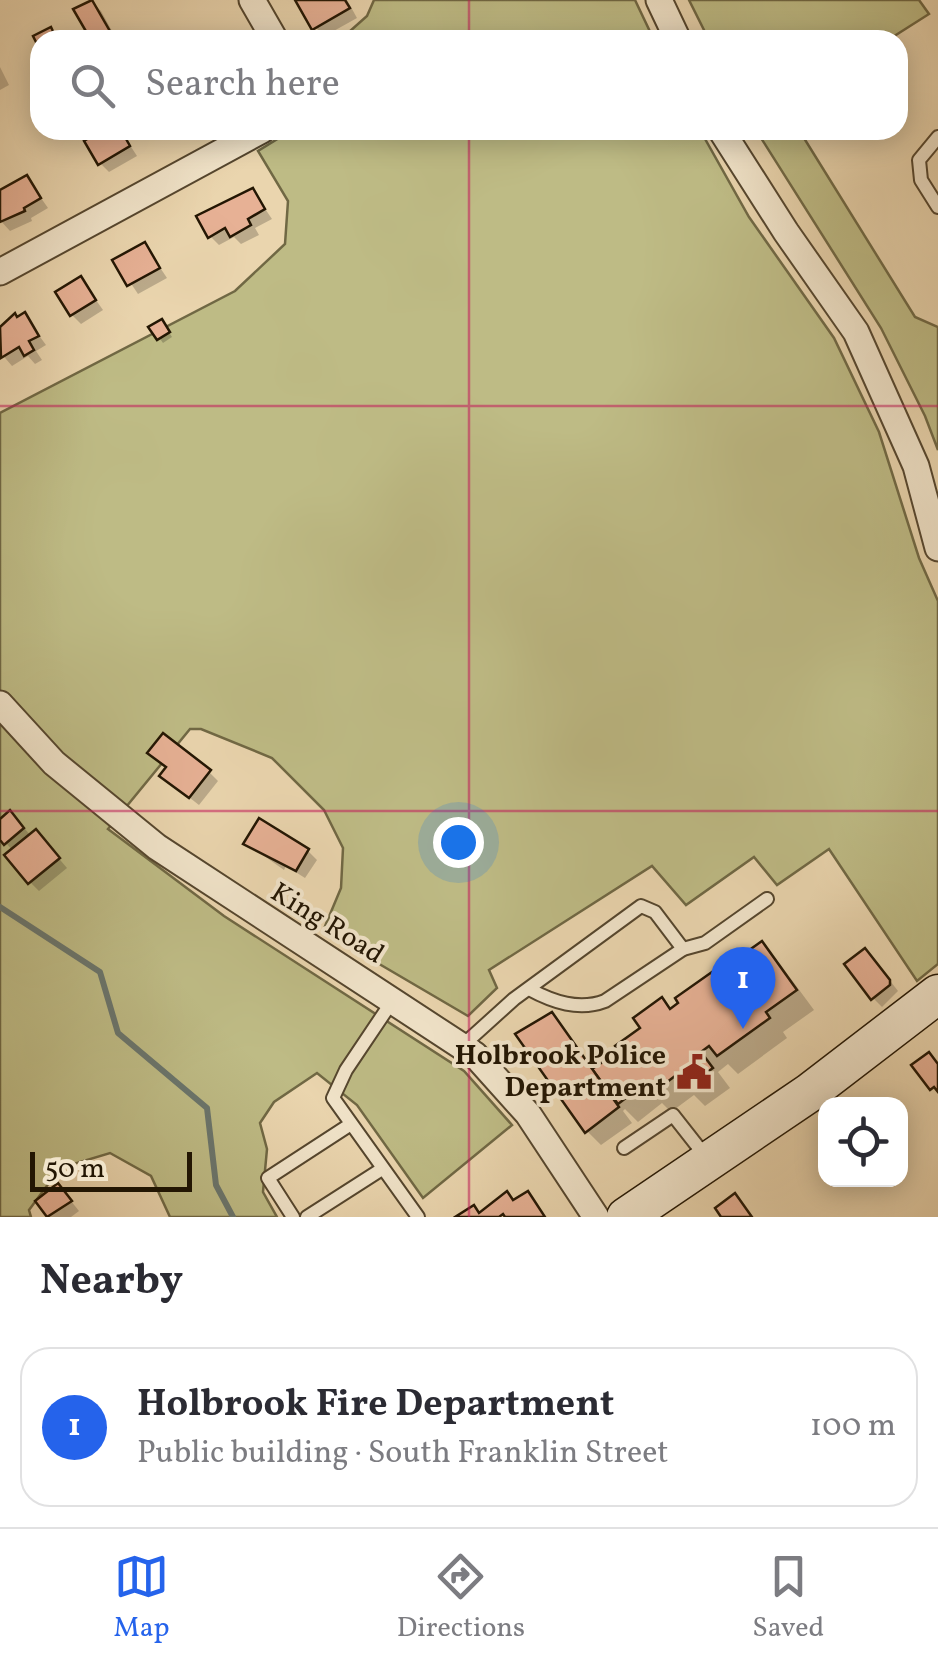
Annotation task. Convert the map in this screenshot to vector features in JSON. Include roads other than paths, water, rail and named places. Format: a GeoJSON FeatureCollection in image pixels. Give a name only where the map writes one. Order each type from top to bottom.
{"type":"FeatureCollection","features":[{"type":"Feature","properties":{"kind":"main road"},"geometry":{"type":"LineString","coordinates":[[626,1217],[846,1067],[938,994]]}},
{"type":"Feature","properties":{"kind":"street"},"geometry":{"type":"LineString","coordinates":[[252,0],[268,30]]}},
{"type":"Feature","properties":{"kind":"street"},"geometry":{"type":"LineString","coordinates":[[659,0],[673,30]]}},
{"type":"Feature","properties":{"kind":"street"},"geometry":{"type":"LineString","coordinates":[[0,272],[244,140]]}},
{"type":"Feature","properties":{"kind":"street"},"geometry":{"type":"LineString","coordinates":[[727,140],[856,332],[916,466],[938,548]]}},
{"type":"Feature","properties":{"kind":"street","name":"King Road"},"geometry":{"type":"LineString","coordinates":[[0,704],[54,764],[157,847],[487,1066],[517,1100],[596,1217]]}},
{"type":"Feature","properties":{"kind":"lane"},"geometry":{"type":"LineString","coordinates":[[938,137],[919,160],[921,180],[938,207]]}},
{"type":"Feature","properties":{"kind":"lane"},"geometry":{"type":"LineString","coordinates":[[529,989],[555,1001],[594,1006],[683,949],[705,943],[767,899]]}},
{"type":"Feature","properties":{"kind":"lane"},"geometry":{"type":"LineString","coordinates":[[462,1046],[529,989],[641,906],[655,912],[683,949]]}},
{"type":"Feature","properties":{"kind":"lane"},"geometry":{"type":"LineString","coordinates":[[392,1000],[332,1098],[418,1217]]}},
{"type":"Feature","properties":{"kind":"lane"},"geometry":{"type":"LineString","coordinates":[[624,1148],[673,1115],[710,1162]]}},
{"type":"Feature","properties":{"kind":"lane"},"geometry":{"type":"LineString","coordinates":[[293,1217],[268,1178],[351,1124]]}},
{"type":"Feature","properties":{"kind":"lane"},"geometry":{"type":"LineString","coordinates":[[307,1217],[382,1169]]}},
{"type":"Feature","properties":{"kind":"waterway"},"geometry":{"type":"LineString","coordinates":[[0,907],[100,972],[118,1033],[207,1108],[216,1185],[233,1217]]}},
{"type":"Feature","properties":{"kind":"place","name":"Holbrook Fire Department"},"geometry":{"type":"Point","coordinates":[743,1029]}},
{"type":"Feature","properties":{"kind":"place","name":"Holbrook Police Department"},"geometry":{"type":"Point","coordinates":[694,1072]}}]}
